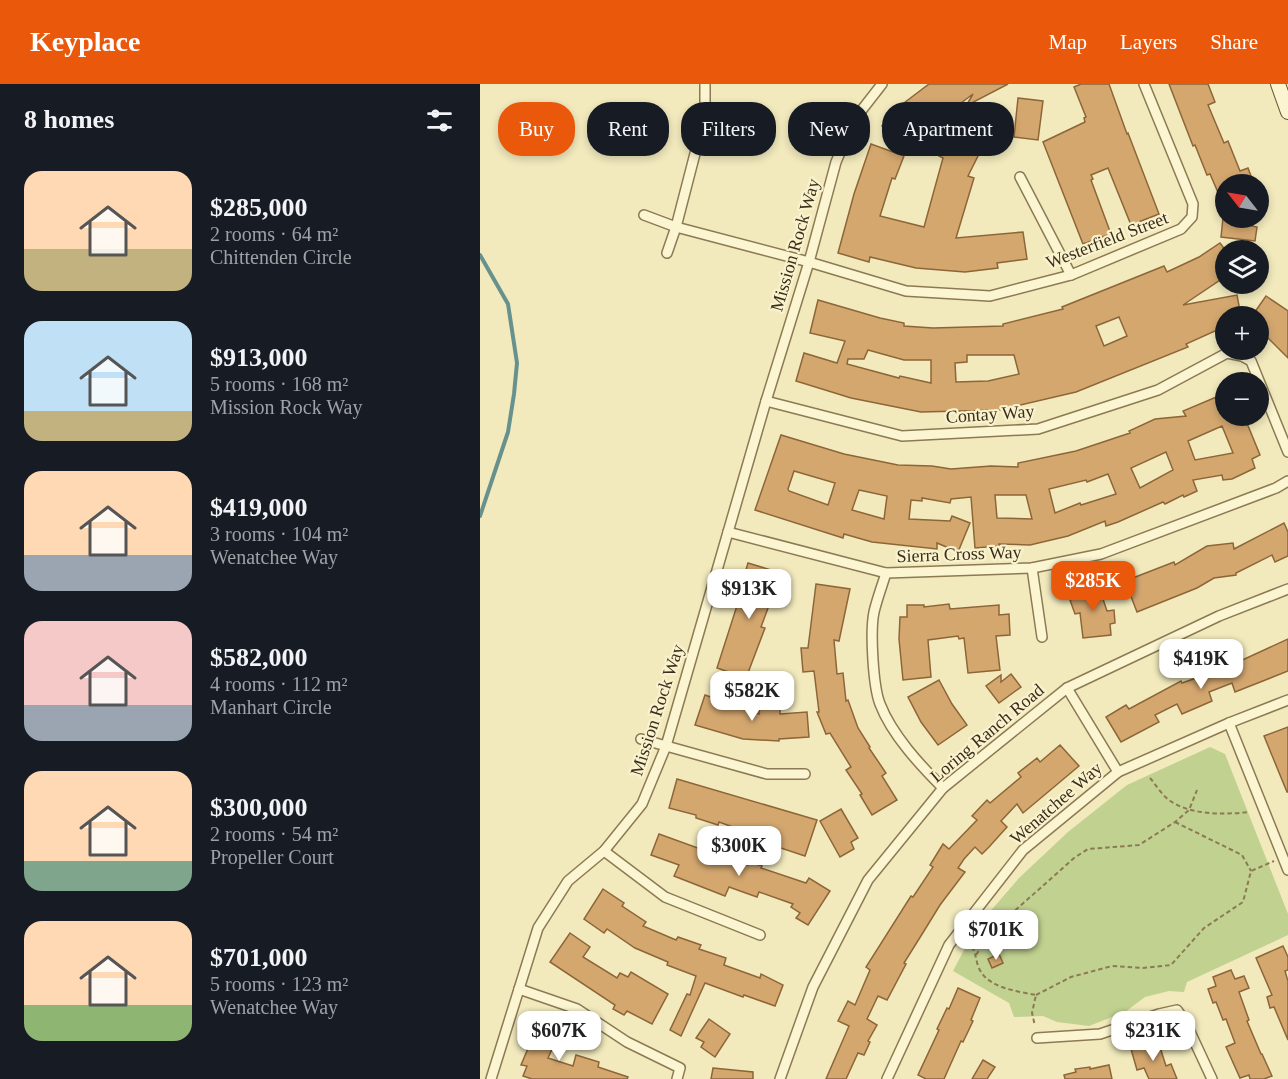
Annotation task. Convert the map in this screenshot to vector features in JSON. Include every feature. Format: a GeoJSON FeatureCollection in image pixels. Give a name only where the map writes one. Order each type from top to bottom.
{"type":"FeatureCollection","features":[{"type":"Feature","properties":{"kind":"street"},"geometry":{"type":"LineString","coordinates":[[667,253],[705,115],[705,84]]}},
{"type":"Feature","properties":{"kind":"street","name":"Mission Rock Way"},"geometry":{"type":"LineString","coordinates":[[491,1079],[538,928],[568,881],[604,851],[642,804],[666,746],[766,401],[809,262],[836,162],[854,120],[882,84]]}},
{"type":"Feature","properties":{"kind":"street","name":"Westerfield Street"},"geometry":{"type":"LineString","coordinates":[[644,215],[676,227],[809,262],[906,291],[990,296],[1071,275],[1181,229],[1192,217],[1193,204],[1144,84]]}},
{"type":"Feature","properties":{"kind":"street"},"geometry":{"type":"LineString","coordinates":[[1278,84],[1288,111]]}},
{"type":"Feature","properties":{"kind":"street"},"geometry":{"type":"LineString","coordinates":[[1020,177],[1071,275]]}},
{"type":"Feature","properties":{"kind":"street","name":"Contay Way"},"geometry":{"type":"LineString","coordinates":[[766,401],[902,436],[1038,429],[1158,390],[1227,353],[1242,356],[1251,361],[1288,452]]}},
{"type":"Feature","properties":{"kind":"street","name":"Sierra Cross Way"},"geometry":{"type":"LineString","coordinates":[[728,532],[886,573],[1032,568],[1101,554],[1276,488],[1288,481]]}},
{"type":"Feature","properties":{"kind":"street"},"geometry":{"type":"LineString","coordinates":[[1032,568],[1042,637]]}},
{"type":"Feature","properties":{"kind":"street"},"geometry":{"type":"LineString","coordinates":[[886,573],[874,615],[873,659],[880,703],[899,737],[924,769],[943,788]]}},
{"type":"Feature","properties":{"kind":"street","name":"Loring Ranch Road"},"geometry":{"type":"LineString","coordinates":[[780,1079],[813,987],[868,880],[943,788],[1067,688],[1219,616],[1288,589]]}},
{"type":"Feature","properties":{"kind":"street"},"geometry":{"type":"LineString","coordinates":[[1067,688],[1118,772]]}},
{"type":"Feature","properties":{"kind":"street","name":"Wenatchee Way"},"geometry":{"type":"LineString","coordinates":[[887,1079],[949,945],[1023,850],[1118,772],[1229,723],[1288,700]]}},
{"type":"Feature","properties":{"kind":"street"},"geometry":{"type":"LineString","coordinates":[[1229,723],[1288,870]]}},
{"type":"Feature","properties":{"kind":"street"},"geometry":{"type":"LineString","coordinates":[[641,739],[767,774],[805,774]]}},
{"type":"Feature","properties":{"kind":"street"},"geometry":{"type":"LineString","coordinates":[[604,851],[664,897],[760,935]]}},
{"type":"Feature","properties":{"kind":"street"},"geometry":{"type":"LineString","coordinates":[[519,989],[578,1009],[627,1042],[680,1068],[677,1079]]}},
{"type":"Feature","properties":{"kind":"street"},"geometry":{"type":"LineString","coordinates":[[1037,1038],[1100,1034],[1177,1010],[1185,1021],[1212,1079]]}},
{"type":"Feature","properties":{"kind":"path"},"geometry":{"type":"LineString","coordinates":[[1150,778],[1168,799],[1189,810],[1233,814],[1248,812]]}},
{"type":"Feature","properties":{"kind":"path"},"geometry":{"type":"LineString","coordinates":[[976,955],[991,932],[1074,858],[1088,849],[1139,845],[1176,822],[1189,810],[1197,790]]}},
{"type":"Feature","properties":{"kind":"path"},"geometry":{"type":"LineString","coordinates":[[958,934],[973,945],[979,969],[987,979],[1007,989],[1036,995],[1071,977],[1112,966],[1142,968],[1171,965],[1204,928],[1243,902],[1251,871],[1242,855],[1176,822]]}},
{"type":"Feature","properties":{"kind":"path"},"geometry":{"type":"LineString","coordinates":[[1251,871],[1283,857]]}},
{"type":"Feature","properties":{"kind":"path"},"geometry":{"type":"LineString","coordinates":[[1036,995],[1032,1013],[1037,1038]]}},
{"type":"Feature","properties":{"kind":"green space"},"geometry":{"type":"Polygon","coordinates":[[[1210,747],[1225,754],[1288,914],[1288,935],[1187,982],[1184,992],[1169,991],[1145,997],[1125,1012],[1089,1026],[1057,1022],[1043,1016],[1014,1017],[1009,1003],[953,971],[975,929],[1019,878],[1068,832],[1127,785],[1210,747]]]}},
{"type":"Feature","properties":{"kind":"building"},"geometry":{"type":"Polygon","coordinates":[[[929,84],[1008,84],[974,102],[968,102],[973,94],[962,102],[905,102],[929,84]]]}},
{"type":"Feature","properties":{"kind":"building"},"geometry":{"type":"Polygon","coordinates":[[[1081,84],[1109,84],[1159,214],[1131,225],[1108,168],[1091,175],[1093,179],[1091,180],[1111,234],[1083,244],[1043,142],[1085,122],[1086,117],[1074,87],[1081,84]]]}},
{"type":"Feature","properties":{"kind":"building"},"geometry":{"type":"Polygon","coordinates":[[[1169,84],[1208,84],[1215,102],[1208,105],[1224,143],[1228,141],[1240,171],[1248,168],[1250,174],[1215,174],[1215,186],[1210,174],[1207,175],[1195,145],[1193,146],[1169,84]]]}},
{"type":"Feature","properties":{"kind":"building"},"geometry":{"type":"Polygon","coordinates":[[[1018,98],[1043,101],[1038,140],[1014,137],[1018,98]]]}},
{"type":"Feature","properties":{"kind":"building"},"geometry":{"type":"Polygon","coordinates":[[[871,144],[882,148],[882,156],[904,156],[895,179],[892,178],[880,216],[924,227],[943,158],[939,156],[978,156],[968,176],[974,178],[956,238],[1023,232],[1027,259],[997,263],[998,268],[965,272],[916,268],[870,257],[869,262],[838,253],[854,194],[867,156],[870,156],[871,144]]]}},
{"type":"Feature","properties":{"kind":"building"},"geometry":{"type":"Polygon","coordinates":[[[1222,228],[1257,228],[1255,240],[1221,237],[1222,228]]]}},
{"type":"Feature","properties":{"kind":"building"},"geometry":{"type":"Polygon","coordinates":[[[1215,246],[1215,283],[1183,305],[1237,295],[1239,306],[1215,306],[1215,331],[1186,344],[1188,347],[1076,392],[999,410],[921,412],[851,398],[796,381],[804,353],[837,363],[845,341],[810,333],[818,300],[904,323],[904,326],[933,328],[1003,326],[1003,324],[1063,309],[1062,307],[1164,266],[1167,272],[1199,257],[1215,246]],[[1119,317],[1096,326],[1104,346],[1127,336],[1119,317]],[[868,350],[864,359],[848,359],[847,364],[899,378],[900,376],[931,383],[931,360],[904,360],[868,350]],[[967,355],[967,362],[955,363],[956,382],[988,381],[1019,374],[1014,355],[967,355]]]}},
{"type":"Feature","properties":{"kind":"building"},"geometry":{"type":"Polygon","coordinates":[[[1266,296],[1288,311],[1288,358],[1269,339],[1269,306],[1259,306],[1266,296]]]}},
{"type":"Feature","properties":{"kind":"building"},"geometry":{"type":"Polygon","coordinates":[[[1215,398],[1215,426],[1222,426],[1248,426],[1260,455],[1252,459],[1255,468],[1232,479],[1223,480],[1222,475],[1193,480],[1197,491],[1184,497],[1183,495],[1165,504],[1163,502],[1106,526],[1105,521],[1068,536],[1030,545],[999,544],[999,546],[975,548],[971,497],[951,499],[950,503],[922,498],[922,501],[911,500],[909,519],[950,521],[952,516],[970,523],[958,552],[937,543],[937,549],[872,542],[844,534],[843,538],[755,510],[781,435],[844,454],[898,465],[951,469],[991,466],[1018,467],[1018,463],[1076,451],[1130,433],[1129,431],[1155,419],[1186,416],[1183,411],[1215,398]],[[1222,426],[1188,441],[1195,460],[1233,453],[1222,426]],[[1166,452],[1131,468],[1140,488],[1173,470],[1166,452]],[[794,471],[788,489],[828,505],[835,483],[794,471]],[[1108,474],[1087,482],[1086,480],[1049,489],[1055,513],[1080,503],[1081,505],[1116,494],[1108,474]],[[859,490],[852,510],[884,519],[887,496],[859,490]],[[995,495],[997,518],[1032,519],[1026,495],[995,495]]]}},
{"type":"Feature","properties":{"kind":"building"},"geometry":{"type":"Polygon","coordinates":[[[1284,523],[1288,532],[1288,556],[1275,562],[1272,555],[1236,575],[1214,578],[1197,588],[1137,612],[1125,581],[1174,562],[1175,565],[1207,546],[1233,543],[1234,549],[1284,523]]]}},
{"type":"Feature","properties":{"kind":"building"},"geometry":{"type":"Polygon","coordinates":[[[748,563],[781,573],[761,627],[765,628],[746,678],[717,668],[743,587],[741,586],[748,563]]]}},
{"type":"Feature","properties":{"kind":"building"},"geometry":{"type":"Polygon","coordinates":[[[1097,581],[1107,611],[1114,610],[1115,623],[1110,624],[1111,635],[1083,638],[1080,613],[1075,614],[1070,600],[1081,596],[1078,587],[1097,581]]]}},
{"type":"Feature","properties":{"kind":"building"},"geometry":{"type":"Polygon","coordinates":[[[816,584],[850,589],[839,641],[834,640],[837,674],[843,673],[846,701],[848,700],[858,728],[869,748],[886,773],[882,776],[897,800],[872,815],[860,795],[862,794],[846,770],[851,767],[830,733],[826,734],[817,712],[819,712],[814,671],[803,672],[801,648],[808,648],[816,584]]]}},
{"type":"Feature","properties":{"kind":"building"},"geometry":{"type":"Polygon","coordinates":[[[949,604],[950,609],[999,605],[999,615],[1009,614],[1010,635],[996,636],[1000,670],[968,673],[964,638],[959,639],[958,636],[928,640],[931,677],[903,680],[899,639],[900,617],[907,617],[907,605],[924,605],[924,607],[949,604]]]}},
{"type":"Feature","properties":{"kind":"building"},"geometry":{"type":"Polygon","coordinates":[[[1288,639],[1288,671],[1235,692],[1232,683],[1209,692],[1212,701],[1182,714],[1177,704],[1155,715],[1159,722],[1121,742],[1106,717],[1126,705],[1129,709],[1181,681],[1182,683],[1216,671],[1215,668],[1238,660],[1238,662],[1288,639]]]}},
{"type":"Feature","properties":{"kind":"building"},"geometry":{"type":"Polygon","coordinates":[[[1011,674],[1021,687],[999,703],[986,686],[1001,675],[1001,682],[1011,674]]]}},
{"type":"Feature","properties":{"kind":"building"},"geometry":{"type":"Polygon","coordinates":[[[939,680],[967,725],[938,745],[921,722],[908,697],[939,680]]]}},
{"type":"Feature","properties":{"kind":"building"},"geometry":{"type":"Polygon","coordinates":[[[705,695],[759,714],[759,708],[780,708],[780,714],[807,712],[809,737],[779,739],[779,741],[743,739],[695,725],[705,695]]]}},
{"type":"Feature","properties":{"kind":"building"},"geometry":{"type":"Polygon","coordinates":[[[1288,727],[1288,792],[1287,792],[1264,736],[1288,727]]]}},
{"type":"Feature","properties":{"kind":"building"},"geometry":{"type":"Polygon","coordinates":[[[1060,745],[1079,766],[1023,813],[1017,804],[1001,821],[1007,827],[989,847],[982,854],[975,847],[964,859],[958,868],[965,872],[940,905],[904,963],[906,964],[887,1000],[878,996],[867,1019],[877,1025],[868,1041],[870,1042],[864,1055],[858,1053],[846,1079],[826,1079],[849,1026],[838,1021],[848,1001],[855,1005],[870,970],[866,967],[911,896],[913,897],[933,867],[930,865],[943,844],[949,849],[977,820],[972,816],[987,800],[990,803],[1021,777],[1018,773],[1037,758],[1040,762],[1060,745]]]}},
{"type":"Feature","properties":{"kind":"building"},"geometry":{"type":"Polygon","coordinates":[[[677,779],[817,820],[805,856],[751,838],[752,834],[719,822],[718,825],[696,818],[696,815],[669,808],[677,779]]]}},
{"type":"Feature","properties":{"kind":"building"},"geometry":{"type":"Polygon","coordinates":[[[841,809],[858,838],[851,842],[854,849],[840,857],[820,821],[841,809]]]}},
{"type":"Feature","properties":{"kind":"building"},"geometry":{"type":"Polygon","coordinates":[[[659,834],[717,855],[718,852],[748,865],[750,862],[762,866],[761,868],[806,883],[809,878],[830,891],[808,925],[796,918],[800,913],[791,907],[793,904],[759,892],[757,897],[729,887],[725,896],[674,876],[679,865],[651,855],[659,834]]]}},
{"type":"Feature","properties":{"kind":"building"},"geometry":{"type":"Polygon","coordinates":[[[603,889],[624,903],[622,906],[646,922],[643,926],[676,940],[678,937],[701,945],[699,949],[726,958],[724,965],[760,978],[761,974],[783,985],[775,1006],[705,983],[681,1036],[670,1030],[687,994],[690,995],[696,976],[667,965],[668,962],[635,948],[607,929],[604,933],[584,919],[603,889]]]}},
{"type":"Feature","properties":{"kind":"building"},"geometry":{"type":"Polygon","coordinates":[[[570,933],[590,947],[583,957],[617,978],[620,973],[628,977],[631,972],[668,994],[652,1024],[627,1011],[624,1015],[613,1009],[615,1005],[550,962],[570,933]]]}},
{"type":"Feature","properties":{"kind":"building"},"geometry":{"type":"Polygon","coordinates":[[[1283,946],[1288,957],[1288,970],[1285,971],[1288,981],[1288,1040],[1274,1007],[1270,1008],[1267,997],[1272,995],[1256,958],[1283,946]]]}},
{"type":"Feature","properties":{"kind":"building"},"geometry":{"type":"Polygon","coordinates":[[[999,954],[1003,963],[992,968],[988,959],[999,954]]]}},
{"type":"Feature","properties":{"kind":"building"},"geometry":{"type":"Polygon","coordinates":[[[1231,970],[1235,979],[1244,976],[1249,988],[1239,992],[1249,1020],[1247,1021],[1272,1076],[1264,1079],[1250,1079],[1249,1075],[1240,1078],[1226,1047],[1235,1043],[1226,1019],[1223,1020],[1208,989],[1216,986],[1213,977],[1231,970]]]}},
{"type":"Feature","properties":{"kind":"building"},"geometry":{"type":"Polygon","coordinates":[[[958,988],[980,998],[971,1020],[973,1021],[944,1079],[926,1079],[918,1075],[939,1030],[937,1029],[958,988]]]}},
{"type":"Feature","properties":{"kind":"building"},"geometry":{"type":"Polygon","coordinates":[[[709,1019],[730,1034],[715,1057],[701,1047],[704,1042],[696,1038],[709,1019]]]}},
{"type":"Feature","properties":{"kind":"building"},"geometry":{"type":"Polygon","coordinates":[[[538,1025],[559,1034],[548,1058],[573,1066],[576,1055],[599,1062],[598,1067],[628,1077],[627,1079],[532,1079],[523,1076],[527,1066],[521,1065],[538,1025]]]}},
{"type":"Feature","properties":{"kind":"building"},"geometry":{"type":"Polygon","coordinates":[[[1158,1041],[1166,1066],[1171,1064],[1177,1079],[1149,1079],[1144,1068],[1137,1070],[1131,1049],[1158,1041]]]}},
{"type":"Feature","properties":{"kind":"building"},"geometry":{"type":"Polygon","coordinates":[[[983,1060],[995,1067],[987,1079],[972,1079],[983,1060]]]}},
{"type":"Feature","properties":{"kind":"building"},"geometry":{"type":"Polygon","coordinates":[[[1109,1065],[1112,1079],[1065,1079],[1064,1075],[1076,1072],[1075,1069],[1109,1065]]]}},
{"type":"Feature","properties":{"kind":"building"},"geometry":{"type":"Polygon","coordinates":[[[713,1068],[753,1072],[753,1079],[711,1079],[713,1068]]]}},
{"type":"Feature","properties":{"kind":"waterway"},"geometry":{"type":"LineString","coordinates":[[480,255],[508,304],[517,363],[508,432],[480,516]]}}]}
